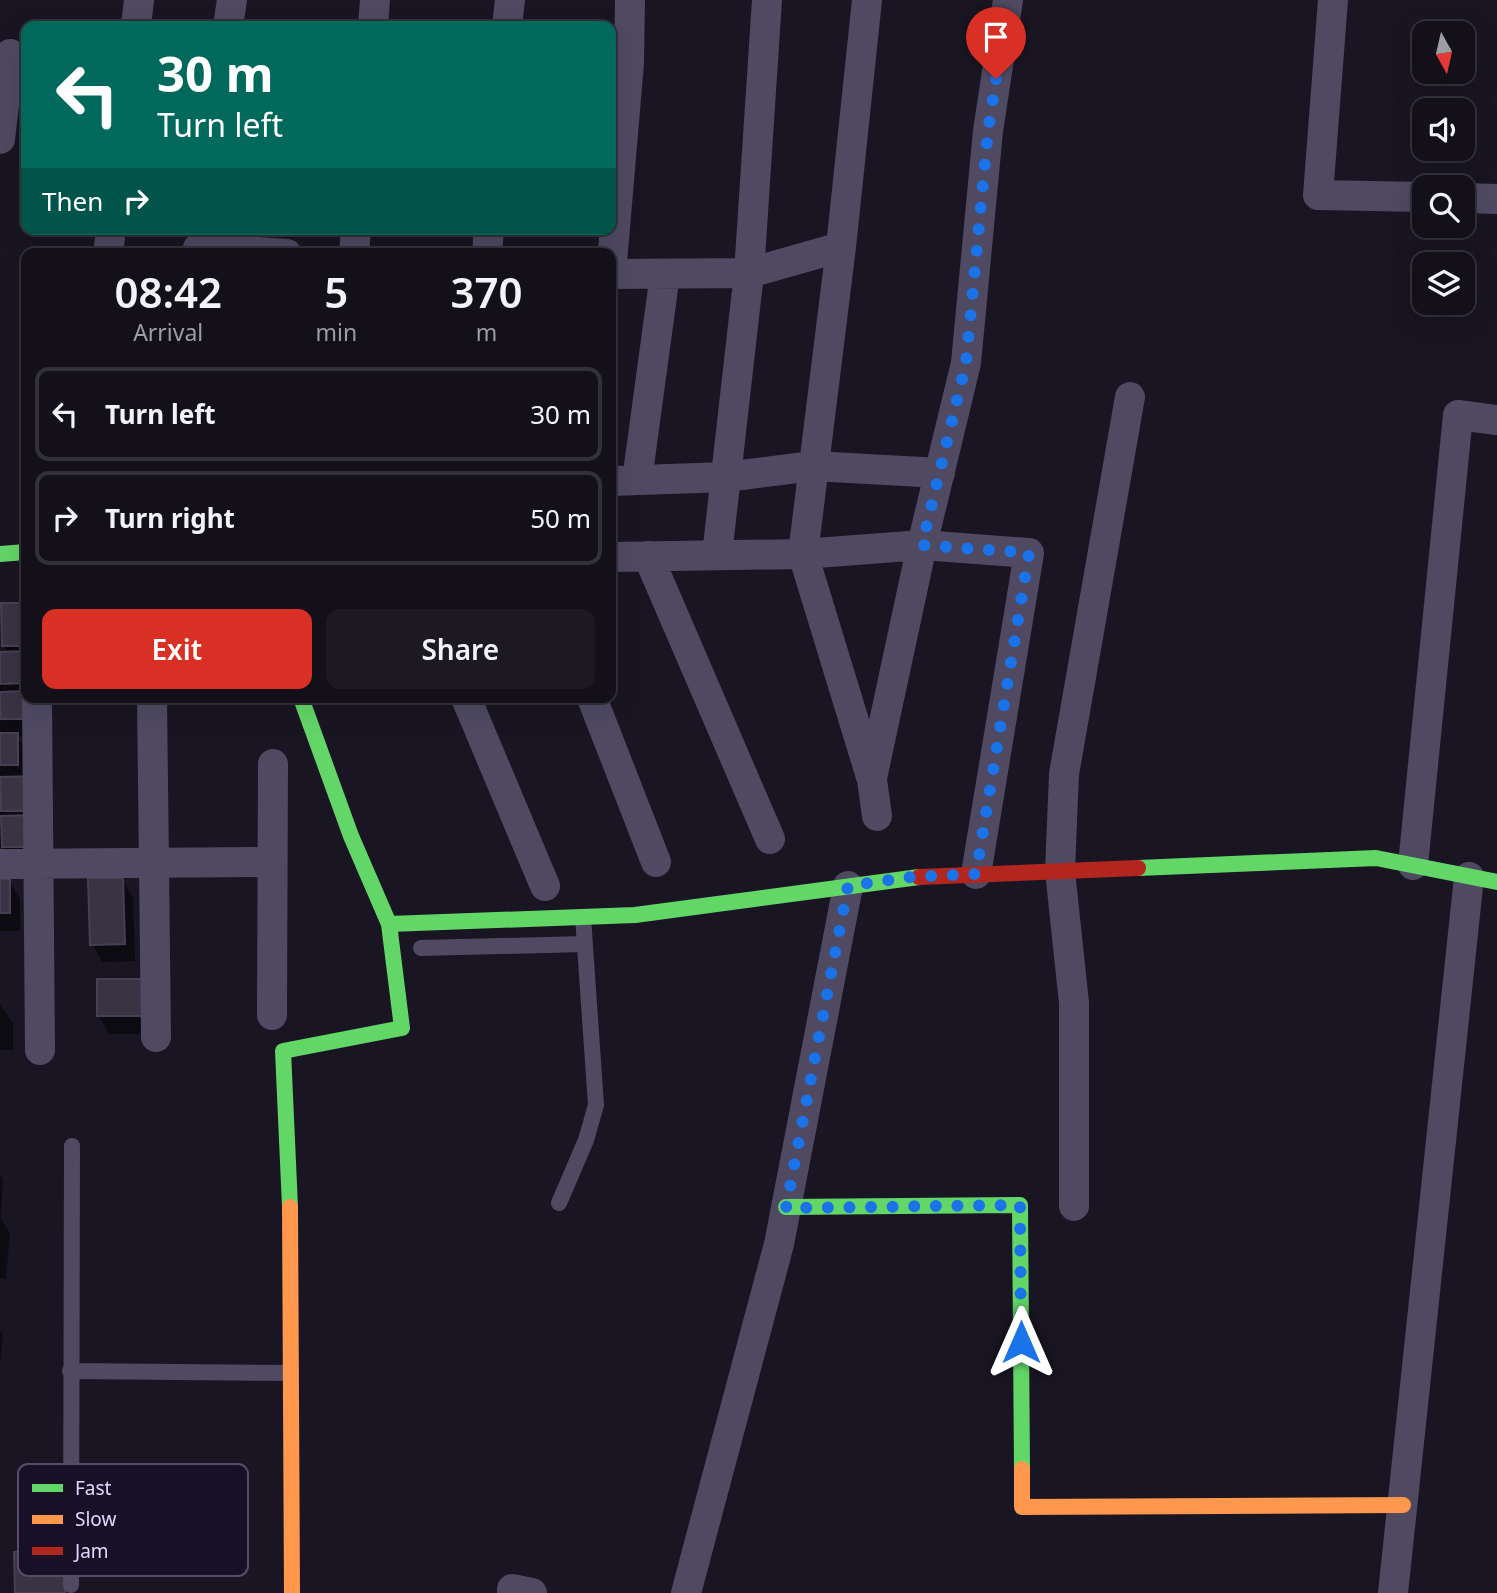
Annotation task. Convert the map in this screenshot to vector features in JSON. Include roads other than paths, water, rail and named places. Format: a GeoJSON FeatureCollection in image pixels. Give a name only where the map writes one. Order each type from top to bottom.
{"type":"FeatureCollection","features":[{"type":"Feature","properties":{"kind":"street"},"geometry":{"type":"LineString","coordinates":[[137,21],[139,0]]}},
{"type":"Feature","properties":{"kind":"street"},"geometry":{"type":"LineString","coordinates":[[229,21],[232,0]]}},
{"type":"Feature","properties":{"kind":"street"},"geometry":{"type":"LineString","coordinates":[[373,21],[375,0]]}},
{"type":"Feature","properties":{"kind":"street"},"geometry":{"type":"LineString","coordinates":[[508,21],[510,0]]}},
{"type":"Feature","properties":{"kind":"street"},"geometry":{"type":"LineString","coordinates":[[616,215],[629,63],[630,0]]}},
{"type":"Feature","properties":{"kind":"street"},"geometry":{"type":"LineString","coordinates":[[717,555],[749,273],[767,0]]}},
{"type":"Feature","properties":{"kind":"street"},"geometry":{"type":"LineString","coordinates":[[867,0],[841,247],[803,554],[872,780],[877,816]]}},
{"type":"Feature","properties":{"kind":"street"},"geometry":{"type":"LineString","coordinates":[[872,780],[922,545],[966,363],[988,131],[1008,0]]}},
{"type":"Feature","properties":{"kind":"street"},"geometry":{"type":"LineString","coordinates":[[1333,0],[1318,195],[1412,197]]}},
{"type":"Feature","properties":{"kind":"street"},"geometry":{"type":"LineString","coordinates":[[0,139],[10,54]]}},
{"type":"Feature","properties":{"kind":"street"},"geometry":{"type":"LineString","coordinates":[[1475,198],[1497,199]]}},
{"type":"Feature","properties":{"kind":"street"},"geometry":{"type":"LineString","coordinates":[[199,244],[234,248]]}},
{"type":"Feature","properties":{"kind":"street"},"geometry":{"type":"LineString","coordinates":[[616,274],[749,273],[841,247]]}},
{"type":"Feature","properties":{"kind":"street"},"geometry":{"type":"LineString","coordinates":[[665,274],[624,480],[726,477],[813,466],[940,473]]}},
{"type":"Feature","properties":{"kind":"street"},"geometry":{"type":"LineString","coordinates":[[1074,1206],[1074,1003],[1060,871],[1064,774],[1130,397]]}},
{"type":"Feature","properties":{"kind":"street"},"geometry":{"type":"LineString","coordinates":[[1413,865],[1458,415],[1497,420]]}},
{"type":"Feature","properties":{"kind":"street"},"geometry":{"type":"LineString","coordinates":[[616,557],[803,554],[922,545],[1029,553],[976,874]]}},
{"type":"Feature","properties":{"kind":"street"},"geometry":{"type":"LineString","coordinates":[[0,554],[21,552]]}},
{"type":"Feature","properties":{"kind":"street"},"geometry":{"type":"LineString","coordinates":[[648,556],[769,839]]}},
{"type":"Feature","properties":{"kind":"street"},"geometry":{"type":"LineString","coordinates":[[37,703],[40,1051]]}},
{"type":"Feature","properties":{"kind":"street"},"geometry":{"type":"LineString","coordinates":[[152,703],[156,1037]]}},
{"type":"Feature","properties":{"kind":"street"},"geometry":{"type":"LineString","coordinates":[[292,1593],[290,1150],[283,1051],[402,1028],[389,924],[351,836],[303,703]]}},
{"type":"Feature","properties":{"kind":"street"},"geometry":{"type":"LineString","coordinates":[[468,703],[545,886]]}},
{"type":"Feature","properties":{"kind":"street"},"geometry":{"type":"LineString","coordinates":[[594,703],[656,862]]}},
{"type":"Feature","properties":{"kind":"street"},"geometry":{"type":"LineString","coordinates":[[272,1015],[273,764]]}},
{"type":"Feature","properties":{"kind":"street"},"geometry":{"type":"LineString","coordinates":[[389,924],[635,915],[912,877],[976,874],[1376,858],[1483,879],[1394,1593]]}},
{"type":"Feature","properties":{"kind":"street"},"geometry":{"type":"LineString","coordinates":[[0,864],[272,862]]}},
{"type":"Feature","properties":{"kind":"street"},"geometry":{"type":"LineString","coordinates":[[686,1593],[779,1244],[848,886]]}},
{"type":"Feature","properties":{"kind":"street"},"geometry":{"type":"LineString","coordinates":[[786,1208],[1020,1205],[1022,1507],[1403,1505]]}},
{"type":"Feature","properties":{"kind":"street"},"geometry":{"type":"LineString","coordinates":[[512,1593],[512,1589],[531,1593]]}},
{"type":"Feature","properties":{"kind":"lane"},"geometry":{"type":"LineString","coordinates":[[559,1203],[596,1105],[583,917]]}},
{"type":"Feature","properties":{"kind":"lane"},"geometry":{"type":"LineString","coordinates":[[421,948],[585,944]]}},
{"type":"Feature","properties":{"kind":"lane"},"geometry":{"type":"LineString","coordinates":[[70,1464],[72,1146]]}},
{"type":"Feature","properties":{"kind":"lane"},"geometry":{"type":"LineString","coordinates":[[70,1371],[291,1373]]}},
{"type":"Feature","properties":{"kind":"lane"},"geometry":{"type":"LineString","coordinates":[[71,1576],[71,1586]]}}]}
